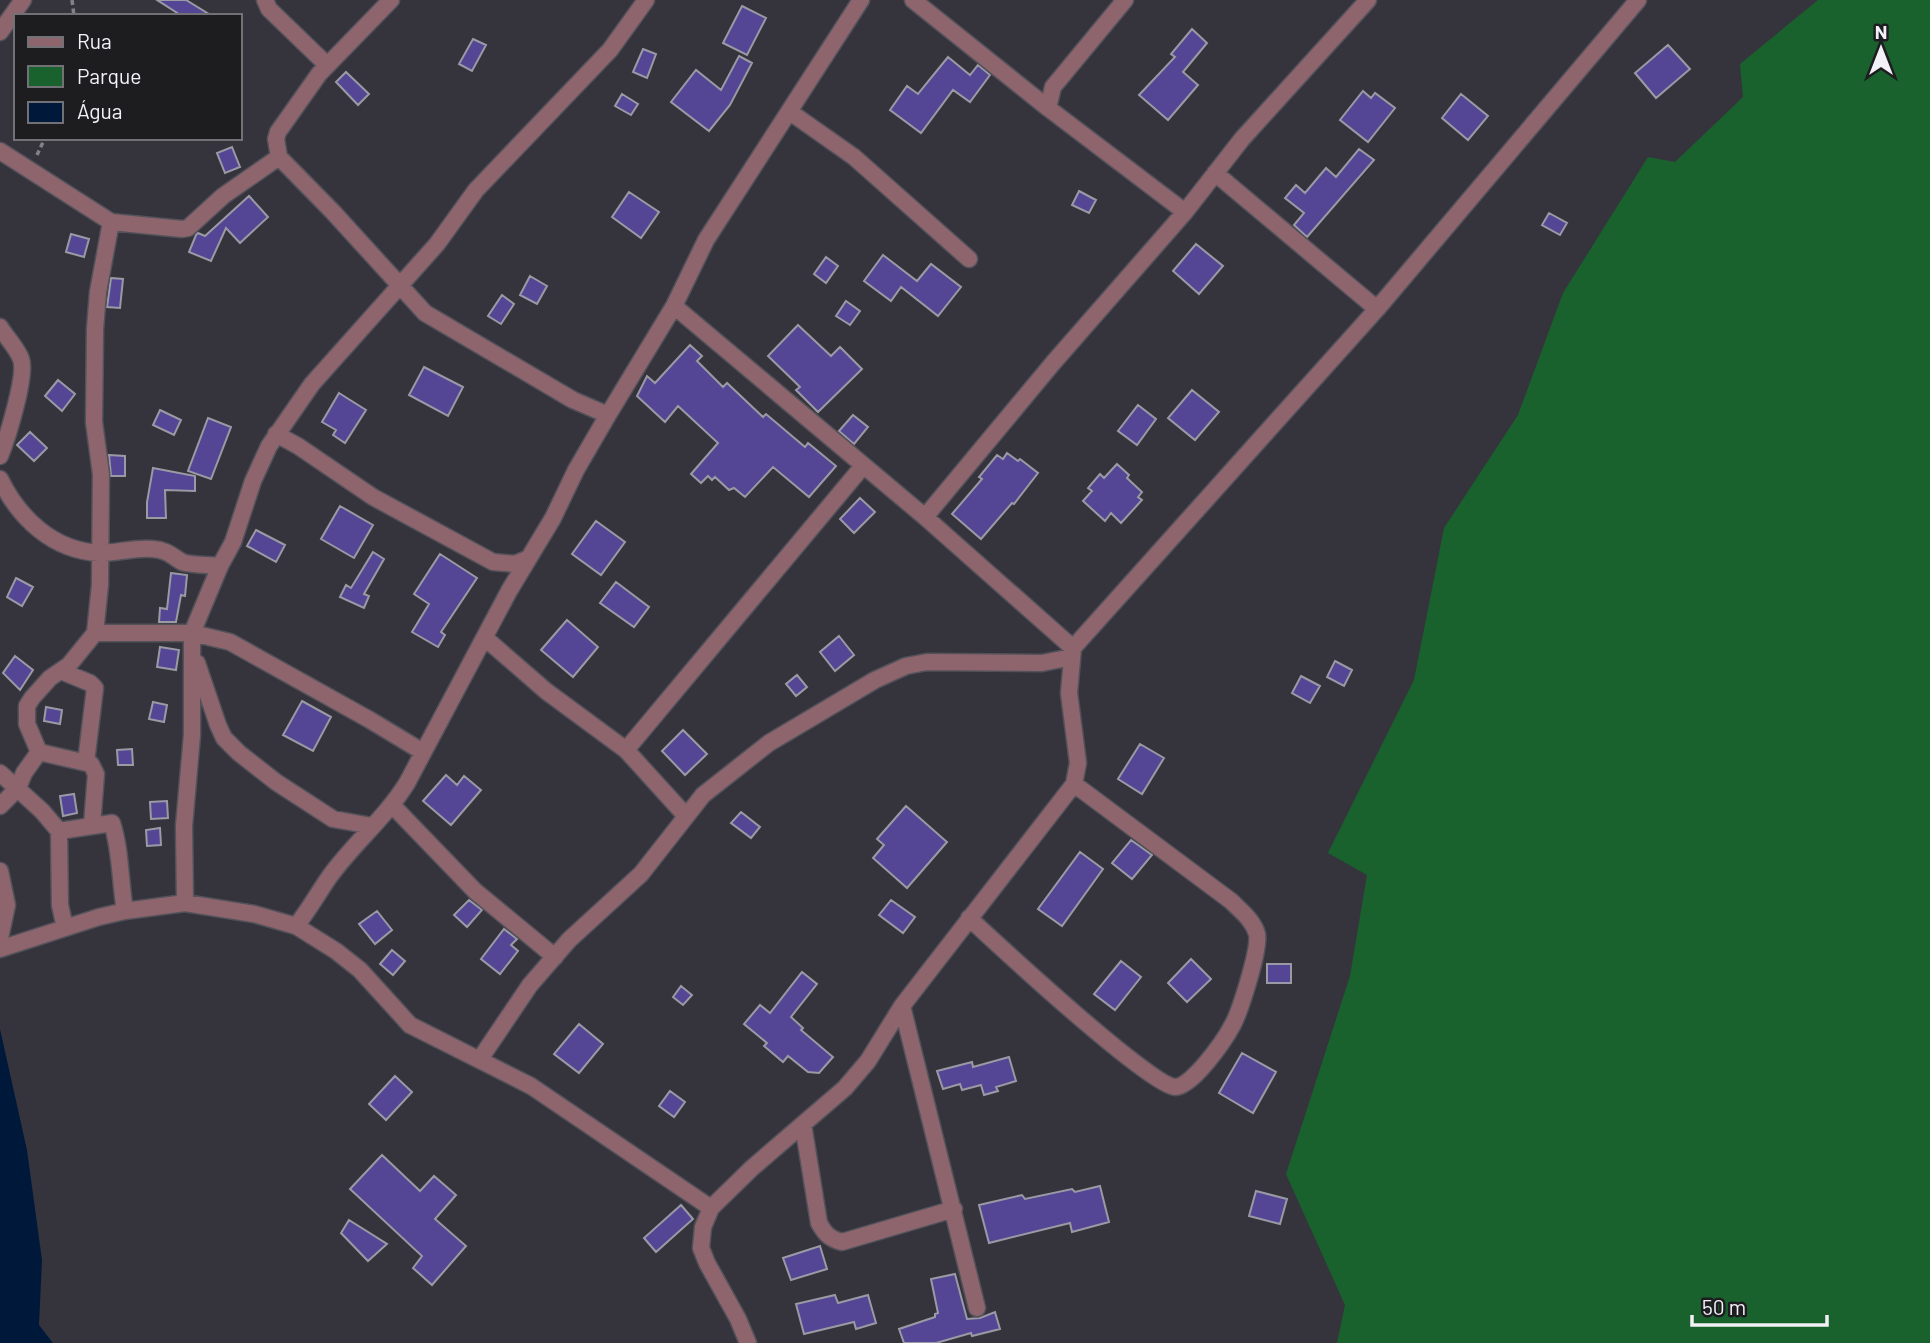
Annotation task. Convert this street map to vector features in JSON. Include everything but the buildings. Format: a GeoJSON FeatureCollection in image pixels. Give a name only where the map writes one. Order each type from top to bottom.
{"type":"FeatureCollection","features":[{"type":"Feature","properties":{"kind":"street"},"geometry":{"type":"LineString","coordinates":[[0,32],[23,0]]}},
{"type":"Feature","properties":{"kind":"street"},"geometry":{"type":"LineString","coordinates":[[265,0],[269,9],[327,65]]}},
{"type":"Feature","properties":{"kind":"street"},"geometry":{"type":"LineString","coordinates":[[391,0],[327,65],[278,132],[276,139],[279,158],[425,313],[573,400],[608,415]]}},
{"type":"Feature","properties":{"kind":"street"},"geometry":{"type":"LineString","coordinates":[[185,904],[184,826],[192,735],[192,633],[233,542],[253,481],[276,433],[312,384],[437,244],[476,190],[610,50],[646,0]]}},
{"type":"Feature","properties":{"kind":"street"},"geometry":{"type":"LineString","coordinates":[[296,926],[330,876],[372,826],[393,806],[509,591],[608,415],[674,306],[706,240],[861,0]]}},
{"type":"Feature","properties":{"kind":"street"},"geometry":{"type":"LineString","coordinates":[[913,0],[1048,108],[1185,212]]}},
{"type":"Feature","properties":{"kind":"street"},"geometry":{"type":"LineString","coordinates":[[1048,108],[1053,87],[1125,0]]}},
{"type":"Feature","properties":{"kind":"street"},"geometry":{"type":"LineString","coordinates":[[925,517],[1053,363],[1185,212],[1242,139],[1368,0]]}},
{"type":"Feature","properties":{"kind":"street"},"geometry":{"type":"LineString","coordinates":[[480,1059],[530,985],[607,903],[641,874],[703,795],[769,743],[875,680],[906,666],[927,662],[1042,663],[1072,653],[1377,309],[1638,0]]}},
{"type":"Feature","properties":{"kind":"street"},"geometry":{"type":"LineString","coordinates":[[790,112],[855,157],[968,259]]}},
{"type":"Feature","properties":{"kind":"street"},"geometry":{"type":"LineString","coordinates":[[0,151],[111,222],[182,229],[188,228],[223,196],[279,158]]}},
{"type":"Feature","properties":{"kind":"street"},"geometry":{"type":"LineString","coordinates":[[1215,173],[1377,309]]}},
{"type":"Feature","properties":{"kind":"street"},"geometry":{"type":"LineString","coordinates":[[39,752],[27,724],[27,706],[32,698],[69,665],[95,633],[101,474],[93,422],[95,329],[98,292],[111,222]]}},
{"type":"Feature","properties":{"kind":"street"},"geometry":{"type":"LineString","coordinates":[[674,306],[925,517],[1072,653]]}},
{"type":"Feature","properties":{"kind":"street"},"geometry":{"type":"LineString","coordinates":[[0,327],[21,360],[22,372],[8,438],[0,456]]}},
{"type":"Feature","properties":{"kind":"street"},"geometry":{"type":"LineString","coordinates":[[276,433],[373,497],[493,562],[514,564],[529,558]]}},
{"type":"Feature","properties":{"kind":"street"},"geometry":{"type":"LineString","coordinates":[[626,750],[863,466]]}},
{"type":"Feature","properties":{"kind":"street"},"geometry":{"type":"LineString","coordinates":[[0,479],[17,510],[38,530],[58,542],[100,553],[149,548],[164,550],[187,563],[220,566]]}},
{"type":"Feature","properties":{"kind":"street"},"geometry":{"type":"LineString","coordinates":[[95,633],[192,633],[230,642],[423,752]]}},
{"type":"Feature","properties":{"kind":"street"},"geometry":{"type":"LineString","coordinates":[[485,638],[545,691],[626,750],[686,816]]}},
{"type":"Feature","properties":{"kind":"street"},"geometry":{"type":"LineString","coordinates":[[748,1343],[701,1248],[703,1227],[711,1208],[752,1168],[845,1088],[868,1061],[902,1006],[1074,784],[1078,763],[1069,693],[1072,653]]}},
{"type":"Feature","properties":{"kind":"street"},"geometry":{"type":"LineString","coordinates":[[192,655],[199,665],[218,725],[224,738],[232,746],[276,782],[333,819],[372,826]]}},
{"type":"Feature","properties":{"kind":"street"},"geometry":{"type":"LineString","coordinates":[[61,671],[95,688],[86,762]]}},
{"type":"Feature","properties":{"kind":"street"},"geometry":{"type":"LineString","coordinates":[[39,752],[91,764],[96,774],[92,825]]}},
{"type":"Feature","properties":{"kind":"street"},"geometry":{"type":"LineString","coordinates":[[0,806],[18,788],[24,773],[39,752]]}},
{"type":"Feature","properties":{"kind":"street"},"geometry":{"type":"LineString","coordinates":[[0,773],[59,831],[60,905],[65,928]]}},
{"type":"Feature","properties":{"kind":"street"},"geometry":{"type":"LineString","coordinates":[[969,918],[1033,977],[1140,1066],[1167,1084],[1175,1087],[1187,1084],[1206,1062],[1233,1025],[1247,984],[1258,938],[1253,923],[1231,901],[1074,784]]}},
{"type":"Feature","properties":{"kind":"street"},"geometry":{"type":"LineString","coordinates":[[393,806],[475,891],[555,957]]}},
{"type":"Feature","properties":{"kind":"street"},"geometry":{"type":"LineString","coordinates":[[59,831],[112,823],[119,850],[125,911]]}},
{"type":"Feature","properties":{"kind":"street"},"geometry":{"type":"LineString","coordinates":[[0,871],[7,905],[0,938]]}},
{"type":"Feature","properties":{"kind":"street"},"geometry":{"type":"LineString","coordinates":[[0,949],[125,911],[185,904],[254,914],[296,926],[360,970],[411,1025],[531,1086],[711,1208]]}},
{"type":"Feature","properties":{"kind":"street"},"geometry":{"type":"LineString","coordinates":[[902,1006],[977,1308]]}},
{"type":"Feature","properties":{"kind":"street"},"geometry":{"type":"LineString","coordinates":[[803,1124],[819,1223],[824,1233],[832,1239],[842,1242],[954,1209]]}},
{"type":"Feature","properties":{"kind":"green space"},"geometry":{"type":"Polygon","coordinates":[[[1818,0],[1930,0],[1930,1343],[1337,1343],[1345,1305],[1286,1174],[1350,976],[1367,875],[1328,853],[1414,680],[1444,528],[1518,415],[1563,293],[1648,157],[1675,162],[1743,97],[1740,64],[1818,0]]]}},
{"type":"Feature","properties":{"kind":"water"},"geometry":{"type":"Polygon","coordinates":[[[0,1029],[27,1150],[42,1260],[39,1325],[53,1343],[0,1343],[0,1029]]]}}]}
